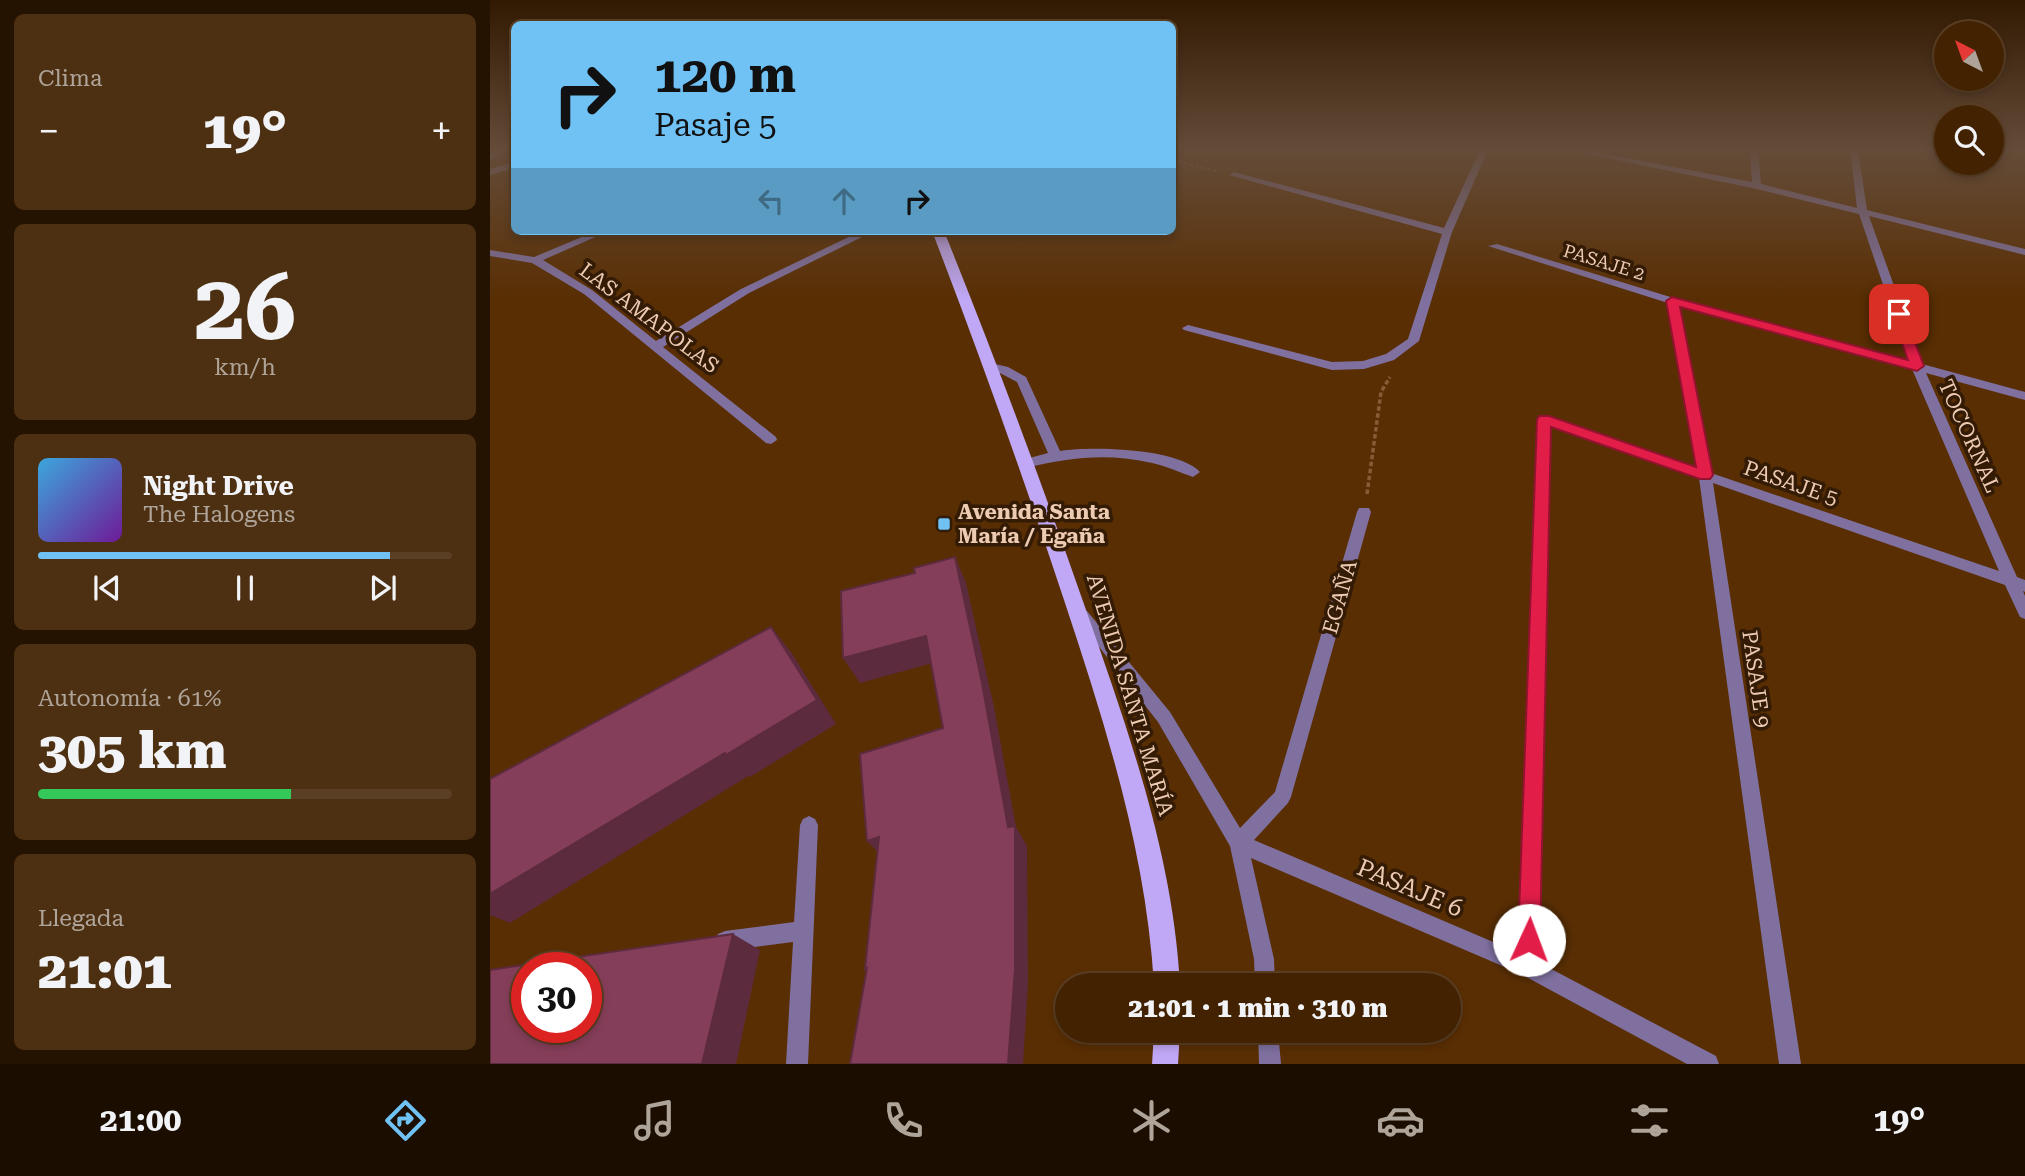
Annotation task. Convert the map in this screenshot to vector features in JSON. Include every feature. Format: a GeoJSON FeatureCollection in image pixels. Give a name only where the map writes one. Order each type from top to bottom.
{"type":"FeatureCollection","features":[{"type":"Feature","properties":{"kind":"main road","name":"AVENIDA SANTA MARÍA"},"geometry":{"type":"LineString","coordinates":[[940,235],[1027,463],[1126,755],[1158,884],[1167,973]]}},
{"type":"Feature","properties":{"kind":"main road"},"geometry":{"type":"LineString","coordinates":[[1165,1064],[1166,1043]]}},
{"type":"Feature","properties":{"kind":"street"},"geometry":{"type":"LineString","coordinates":[[1326,200],[1447,232]]}},
{"type":"Feature","properties":{"kind":"street"},"geometry":{"type":"LineString","coordinates":[[1188,328],[1332,366],[1364,365],[1390,357],[1413,341],[1447,232],[1462,200]]}},
{"type":"Feature","properties":{"kind":"street"},"geometry":{"type":"LineString","coordinates":[[1819,200],[2024,252]]}},
{"type":"Feature","properties":{"kind":"street","name":"TOCORNAL"},"geometry":{"type":"LineString","coordinates":[[1861,200],[1917,366],[2019,584],[2025,613]]}},
{"type":"Feature","properties":{"kind":"street"},"geometry":{"type":"LineString","coordinates":[[535,260],[594,235]]}},
{"type":"Feature","properties":{"kind":"street"},"geometry":{"type":"LineString","coordinates":[[656,345],[755,285],[861,235]]}},
{"type":"Feature","properties":{"kind":"street","name":"PASAJE 2"},"geometry":{"type":"LineString","coordinates":[[1493,246],[1672,301],[2025,396]]}},
{"type":"Feature","properties":{"kind":"street","name":"LAS AMAPOLAS"},"geometry":{"type":"LineString","coordinates":[[490,253],[535,260],[588,292],[771,440]]}},
{"type":"Feature","properties":{"kind":"street","name":"PASAJE 9"},"geometry":{"type":"LineString","coordinates":[[1672,301],[1705,475],[1790,1064]]}},
{"type":"Feature","properties":{"kind":"street"},"geometry":{"type":"LineString","coordinates":[[991,367],[1015,375],[1026,386],[1056,456]]}},
{"type":"Feature","properties":{"kind":"street","name":"PASAJE 5"},"geometry":{"type":"LineString","coordinates":[[1528,967],[1544,420],[2019,584]]}},
{"type":"Feature","properties":{"kind":"street"},"geometry":{"type":"LineString","coordinates":[[1027,463],[1089,452],[1133,453],[1154,457],[1193,472]]}},
{"type":"Feature","properties":{"kind":"street","name":"EGAÑA"},"geometry":{"type":"LineString","coordinates":[[1239,843],[1282,797],[1364,512]]}},
{"type":"Feature","properties":{"kind":"street"},"geometry":{"type":"LineString","coordinates":[[1076,608],[1164,717],[1239,843],[1264,959],[1265,973]]}},
{"type":"Feature","properties":{"kind":"street"},"geometry":{"type":"LineString","coordinates":[[797,1064],[809,825]]}},
{"type":"Feature","properties":{"kind":"street","name":"PASAJE 6"},"geometry":{"type":"LineString","coordinates":[[1239,843],[1528,967],[1708,1064]]}},
{"type":"Feature","properties":{"kind":"street"},"geometry":{"type":"LineString","coordinates":[[708,944],[803,931]]}},
{"type":"Feature","properties":{"kind":"street"},"geometry":{"type":"LineString","coordinates":[[1269,1043],[1270,1064]]}},
{"type":"Feature","properties":{"kind":"path"},"geometry":{"type":"LineString","coordinates":[[1364,512],[1381,391],[1413,341]]}},
{"type":"Feature","properties":{"kind":"building"},"geometry":{"type":"Polygon","coordinates":[[[955,557],[982,683],[1008,827],[1015,826],[1015,969],[1008,1064],[850,1064],[867,968],[865,969],[879,837],[867,841],[860,754],[943,728],[926,636],[843,658],[841,591],[915,573],[914,568],[955,557]]]}},
{"type":"Feature","properties":{"kind":"building"},"geometry":{"type":"Polygon","coordinates":[[[771,627],[817,700],[490,894],[490,779],[771,627]]]}},
{"type":"Feature","properties":{"kind":"building"},"geometry":{"type":"Polygon","coordinates":[[[733,934],[702,1064],[490,1064],[490,970],[511,967],[511,1043],[602,1043],[602,953],[733,934]]]}},
{"type":"Feature","properties":{"kind":"place","name":"Avenida Santa María / Egaña"},"geometry":{"type":"Point","coordinates":[944,524]}},
{"type":"Feature","properties":{"kind":"route"},"geometry":{"type":"LineString","coordinates":[[1529,940],[1544,420],[1705,475],[1672,301],[1917,366],[1899,314]]}}]}
